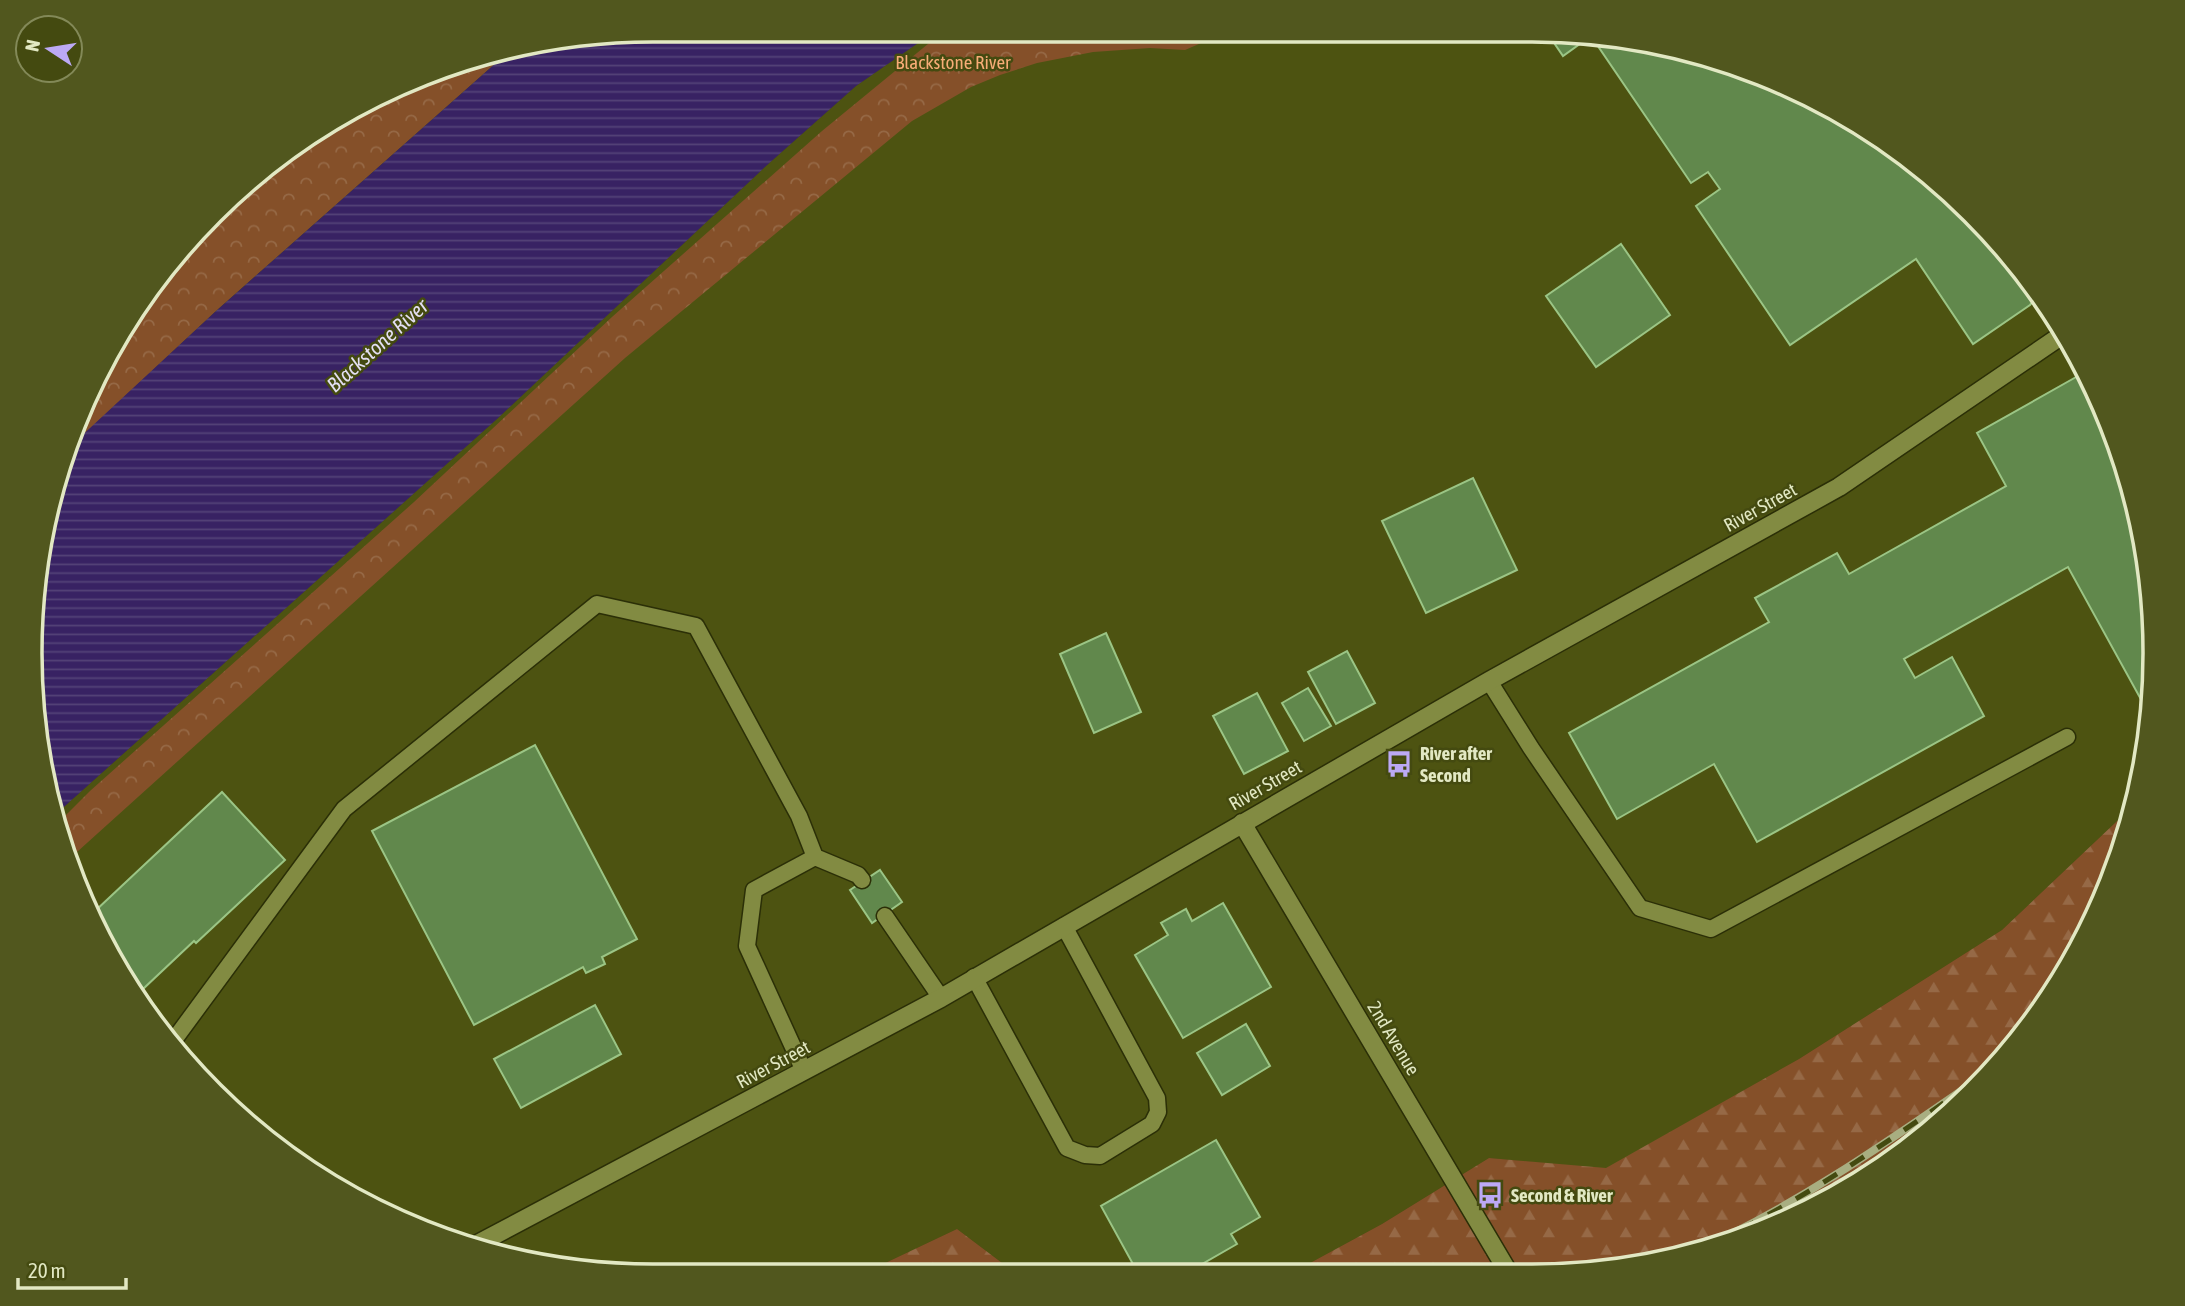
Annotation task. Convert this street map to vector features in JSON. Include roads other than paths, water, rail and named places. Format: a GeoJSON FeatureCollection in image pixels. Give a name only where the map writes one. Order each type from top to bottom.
{"type":"FeatureCollection","features":[{"type":"Feature","properties":{"kind":"street","name":"River Street"},"geometry":{"type":"LineString","coordinates":[[485,1240],[940,998],[1489,681],[1839,487],[2056,340]]}},
{"type":"Feature","properties":{"kind":"street","name":"2nd Avenue"},"geometry":{"type":"LineString","coordinates":[[1241,823],[1503,1264]]}},
{"type":"Feature","properties":{"kind":"lane"},"geometry":{"type":"LineString","coordinates":[[178,1036],[344,809],[597,604],[696,626],[799,816],[815,858],[858,875],[862,880]]}},
{"type":"Feature","properties":{"kind":"lane"},"geometry":{"type":"LineString","coordinates":[[1489,681],[1531,748],[1640,908],[1711,929],[2067,737]]}},
{"type":"Feature","properties":{"kind":"lane"},"geometry":{"type":"LineString","coordinates":[[804,1071],[747,946],[754,890],[815,858]]}},
{"type":"Feature","properties":{"kind":"lane"},"geometry":{"type":"LineString","coordinates":[[886,916],[940,998]]}},
{"type":"Feature","properties":{"kind":"lane"},"geometry":{"type":"LineString","coordinates":[[974,978],[1067,1148],[1085,1156],[1100,1156],[1152,1124],[1158,1112],[1157,1098],[1064,926]]}},
{"type":"Feature","properties":{"kind":"water","name":"Blackstone River"},"geometry":{"type":"Polygon","coordinates":[[[920,42],[856,86],[766,166],[497,419],[62,808],[47,733],[43,693],[43,613],[54,534],[74,457],[83,435],[216,311],[496,63],[573,47],[613,43],[920,42]]]}},
{"type":"Feature","properties":{"kind":"railway"},"geometry":{"type":"LineString","coordinates":[[1761,1219],[1875,1150],[1949,1099]]}},
{"type":"Feature","properties":{"kind":"place","name":"River after Second"},"geometry":{"type":"Point","coordinates":[1399,764]}},
{"type":"Feature","properties":{"kind":"place","name":"Second & River"},"geometry":{"type":"Point","coordinates":[1490,1195]}}]}
